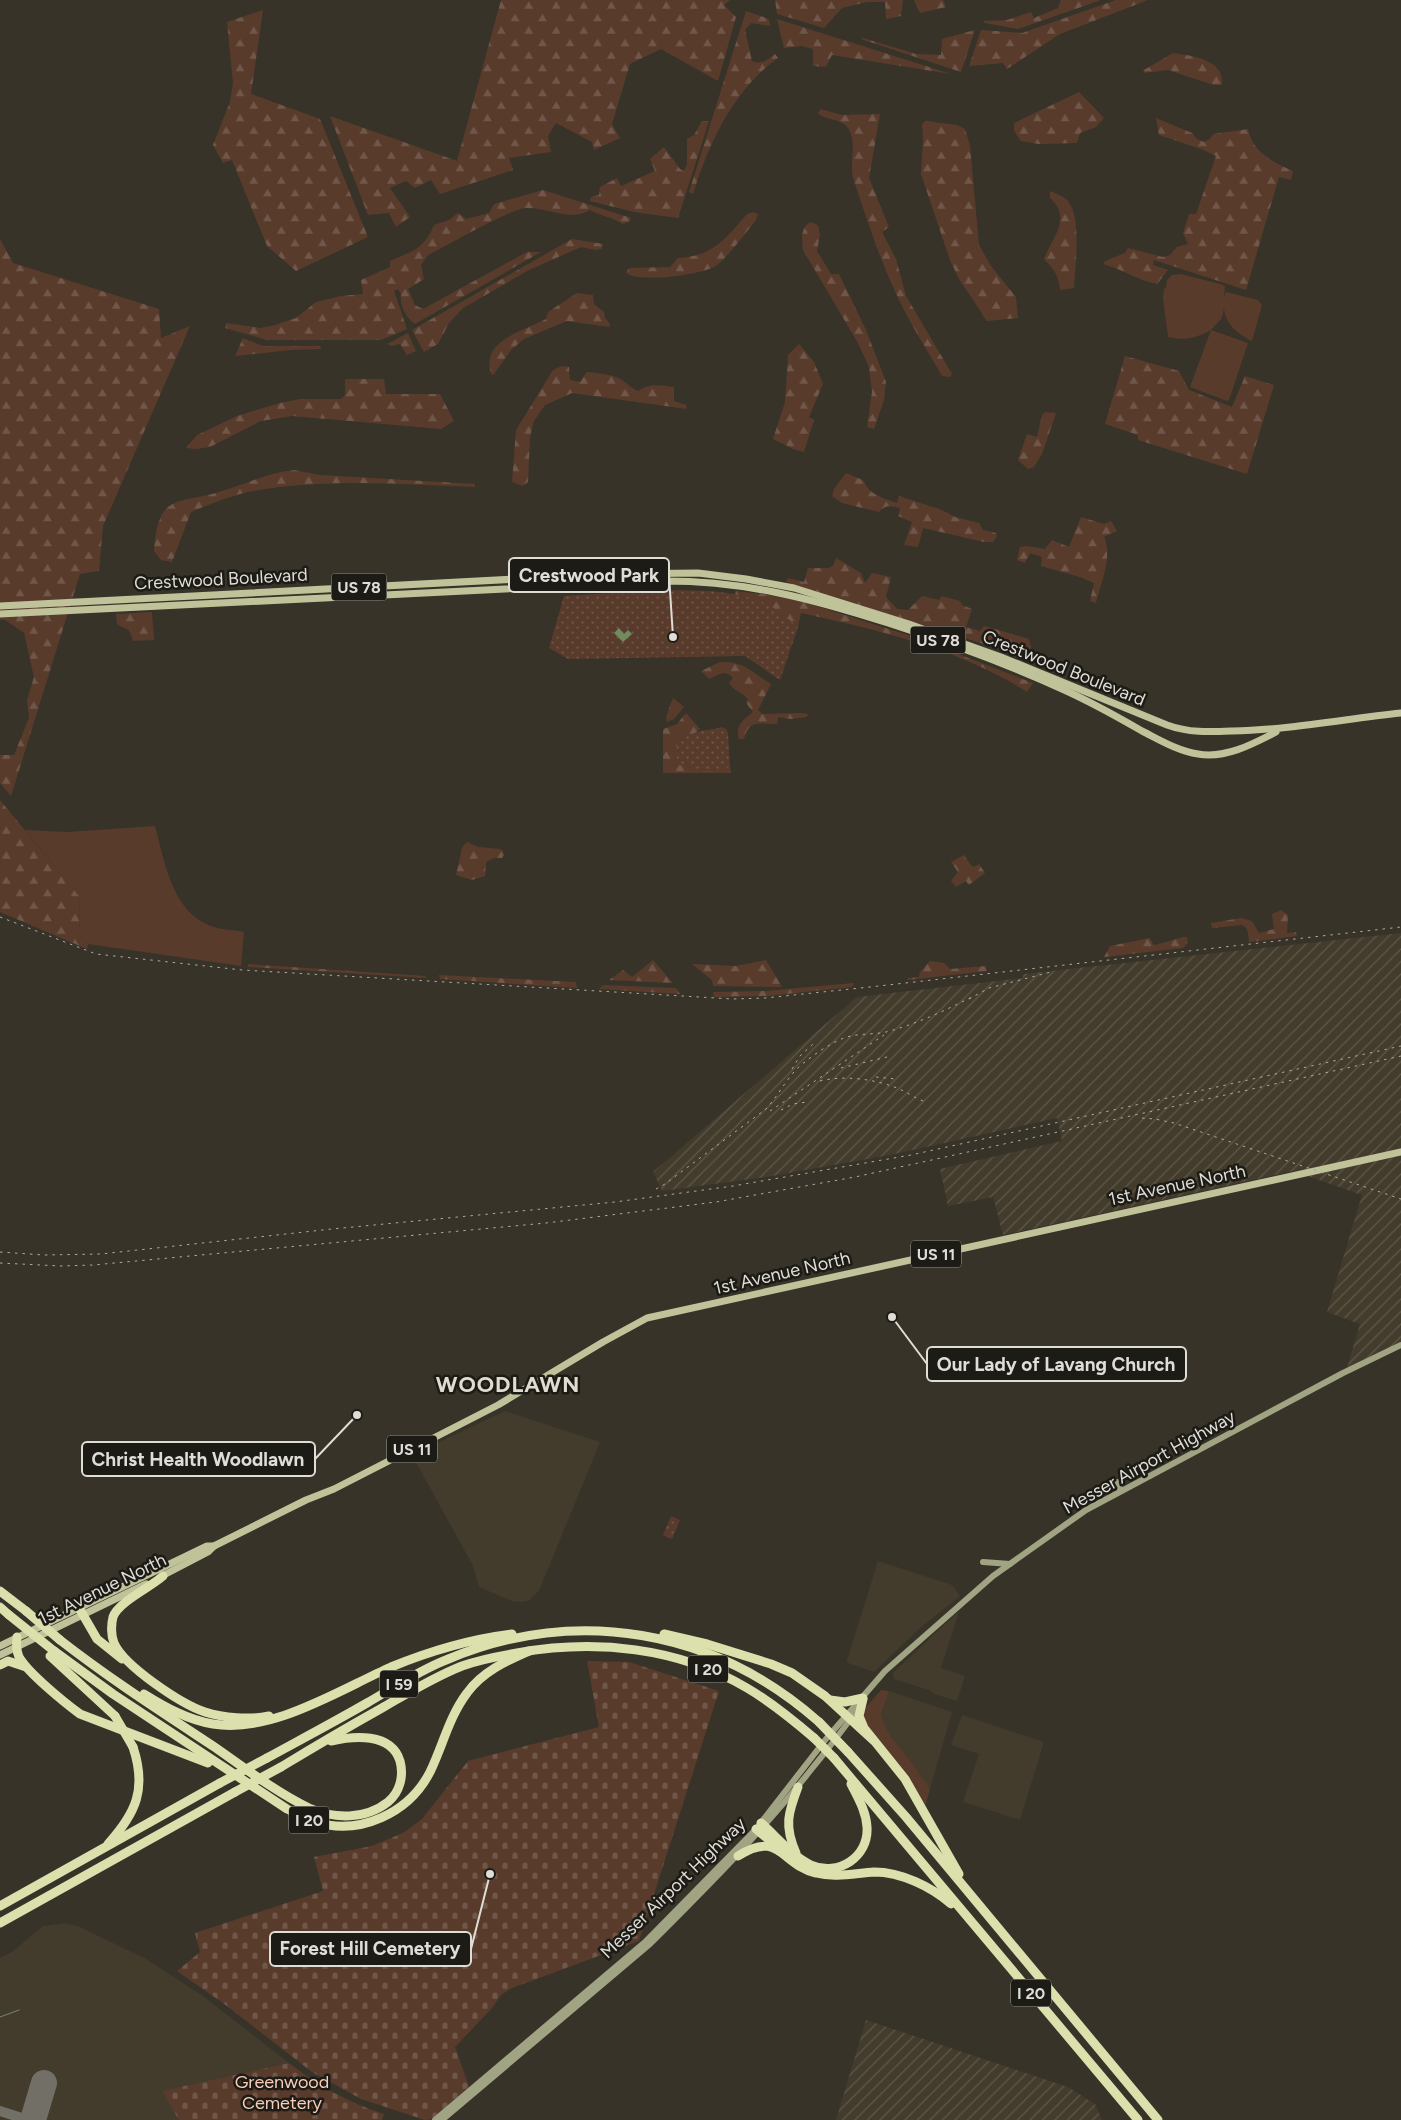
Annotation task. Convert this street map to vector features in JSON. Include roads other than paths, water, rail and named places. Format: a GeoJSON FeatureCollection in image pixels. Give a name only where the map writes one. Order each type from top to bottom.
{"type":"FeatureCollection","features":[{"type":"Feature","properties":{"kind":"highway"},"geometry":{"type":"LineString","coordinates":[[163,1576],[119,1608],[114,1615],[112,1628],[114,1642],[120,1653],[158,1685],[177,1698],[206,1712],[234,1717],[266,1717],[301,1709]]}},
{"type":"Feature","properties":{"kind":"highway"},"geometry":{"type":"LineString","coordinates":[[0,1591],[60,1640],[127,1689],[309,1808],[350,1817],[385,1804],[398,1790],[401,1771],[398,1756],[389,1746],[381,1741],[346,1737],[318,1744]]}},
{"type":"Feature","properties":{"kind":"highway"},"geometry":{"type":"LineString","coordinates":[[0,1607],[52,1654],[115,1716],[133,1747],[139,1770],[138,1794],[130,1817],[120,1837],[103,1850],[4,1904]]}},
{"type":"Feature","properties":{"kind":"highway"},"geometry":{"type":"LineString","coordinates":[[81,1612],[102,1644],[133,1664]]}},
{"type":"Feature","properties":{"kind":"highway","name":"I 20"},"geometry":{"type":"LineString","coordinates":[[74,1650],[163,1706],[213,1724],[238,1726],[261,1723],[284,1716],[393,1666],[442,1648],[496,1636],[602,1631],[646,1635],[692,1647],[735,1665],[774,1686],[819,1722],[848,1752],[906,1817],[1158,2120]]}},
{"type":"Feature","properties":{"kind":"highway","name":"I 59"},"geometry":{"type":"LineString","coordinates":[[120,1837],[445,1660],[498,1642],[540,1633]]}},
{"type":"Feature","properties":{"kind":"highway"},"geometry":{"type":"LineString","coordinates":[[646,1635],[666,1634],[679,1636],[771,1664],[802,1678],[830,1700],[872,1740],[905,1779],[953,1864],[986,1913]]}},
{"type":"Feature","properties":{"kind":"highway"},"geometry":{"type":"LineString","coordinates":[[18,1638],[16,1648],[20,1658],[67,1705],[80,1714],[185,1753],[231,1773]]}},
{"type":"Feature","properties":{"kind":"highway","name":"I 20"},"geometry":{"type":"LineString","coordinates":[[52,1654],[288,1809],[313,1822],[335,1826],[374,1821],[398,1808],[418,1791],[430,1771],[455,1710],[468,1691],[485,1674],[509,1659],[529,1650],[584,1646],[639,1650],[700,1666],[747,1688],[785,1714],[814,1738],[834,1758],[1138,2120]]}},
{"type":"Feature","properties":{"kind":"highway","name":"I 59"},"geometry":{"type":"LineString","coordinates":[[0,1923],[281,1767],[427,1682],[456,1669],[497,1656],[529,1650]]}},
{"type":"Feature","properties":{"kind":"highway"},"geometry":{"type":"LineString","coordinates":[[0,1665],[8,1662],[30,1669]]}},
{"type":"Feature","properties":{"kind":"highway"},"geometry":{"type":"LineString","coordinates":[[830,1700],[845,1702],[864,1697],[860,1720],[872,1740]]}},
{"type":"Feature","properties":{"kind":"highway"},"geometry":{"type":"LineString","coordinates":[[760,1828],[812,1866],[829,1869],[845,1865],[853,1860],[862,1848],[867,1835],[866,1816],[841,1766]]}},
{"type":"Feature","properties":{"kind":"highway"},"geometry":{"type":"LineString","coordinates":[[797,1855],[790,1836],[788,1818],[798,1787]]}},
{"type":"Feature","properties":{"kind":"highway"},"geometry":{"type":"LineString","coordinates":[[760,1828],[804,1868]]}},
{"type":"Feature","properties":{"kind":"highway"},"geometry":{"type":"LineString","coordinates":[[738,1856],[758,1846],[767,1846],[774,1848],[804,1868],[816,1873],[828,1875],[877,1872],[890,1874],[919,1884],[948,1901],[967,1917]]}},
{"type":"Feature","properties":{"kind":"main road","name":"Crestwood Boulevard"},"geometry":{"type":"LineString","coordinates":[[0,606],[613,574],[682,572],[714,574],[763,581],[794,588],[909,624],[1001,657],[1174,728],[1202,732],[1281,729]]}},
{"type":"Feature","properties":{"kind":"main road","name":"Crestwood Boulevard"},"geometry":{"type":"LineString","coordinates":[[0,614],[666,581],[733,584],[787,593],[821,602],[963,649],[1063,689],[1157,738],[1187,751],[1207,755],[1234,751],[1281,729]]}},
{"type":"Feature","properties":{"kind":"main road","name":"US 78"},"geometry":{"type":"LineString","coordinates":[[1281,729],[1401,713]]}},
{"type":"Feature","properties":{"kind":"main road","name":"1st Avenue North"},"geometry":{"type":"LineString","coordinates":[[0,1646],[163,1576],[208,1552],[214,1546],[306,1500],[334,1489],[498,1405],[647,1318],[1401,1152]]}},
{"type":"Feature","properties":{"kind":"main road","name":"Messer Airport Highway"},"geometry":{"type":"LineString","coordinates":[[442,2120],[650,1944],[738,1856],[885,1671],[960,1603],[993,1576],[1086,1510],[1343,1373],[1401,1345]]}},
{"type":"Feature","properties":{"kind":"main road"},"geometry":{"type":"LineString","coordinates":[[1116,1482],[1121,1491]]}},
{"type":"Feature","properties":{"kind":"main road","name":"1st Avenue North"},"geometry":{"type":"LineString","coordinates":[[0,1655],[207,1546],[214,1546]]}},
{"type":"Feature","properties":{"kind":"main road"},"geometry":{"type":"LineString","coordinates":[[983,1562],[1011,1564]]}},
{"type":"Feature","properties":{"kind":"main road","name":"Messer Airport Highway"},"geometry":{"type":"LineString","coordinates":[[435,2120],[645,1942],[760,1828],[798,1787],[848,1718]]}},
{"type":"Feature","properties":{"kind":"waterway"},"geometry":{"type":"LineString","coordinates":[[0,2017],[19,2010]]}},
{"type":"Feature","properties":{"kind":"railway"},"geometry":{"type":"LineString","coordinates":[[0,917],[96,954],[242,970],[733,999],[765,998],[870,987],[1401,927]]}},
{"type":"Feature","properties":{"kind":"railway"},"geometry":{"type":"LineString","coordinates":[[969,999],[989,988],[1051,972]]}},
{"type":"Feature","properties":{"kind":"railway"},"geometry":{"type":"LineString","coordinates":[[656,1189],[766,1109],[794,1072],[824,1048],[849,1036],[886,1032],[909,1025],[974,996]]}},
{"type":"Feature","properties":{"kind":"railway"},"geometry":{"type":"LineString","coordinates":[[770,1111],[884,1035]]}},
{"type":"Feature","properties":{"kind":"railway"},"geometry":{"type":"LineString","coordinates":[[792,1069],[800,1056],[814,1043]]}},
{"type":"Feature","properties":{"kind":"railway"},"geometry":{"type":"LineString","coordinates":[[0,1252],[44,1255],[101,1254],[332,1229],[615,1202],[733,1186],[911,1155],[1401,1046]]}},
{"type":"Feature","properties":{"kind":"railway"},"geometry":{"type":"LineString","coordinates":[[0,1263],[61,1266],[93,1265],[546,1223],[716,1202],[855,1177],[1401,1056]]}},
{"type":"Feature","properties":{"kind":"railway"},"geometry":{"type":"LineString","coordinates":[[841,1068],[887,1057]]}},
{"type":"Feature","properties":{"kind":"railway"},"geometry":{"type":"LineString","coordinates":[[876,1077],[896,1079]]}},
{"type":"Feature","properties":{"kind":"railway"},"geometry":{"type":"LineString","coordinates":[[820,1081],[839,1078],[869,1080],[897,1088],[926,1102]]}},
{"type":"Feature","properties":{"kind":"railway"},"geometry":{"type":"LineString","coordinates":[[781,1110],[793,1104],[807,1102]]}},
{"type":"Feature","properties":{"kind":"railway"},"geometry":{"type":"LineString","coordinates":[[1142,1118],[1174,1123],[1401,1199]]}},
{"type":"Feature","properties":{"kind":"place","name":"Crestwood Park"},"geometry":{"type":"Point","coordinates":[673,637]}},
{"type":"Feature","properties":{"kind":"place","name":"Our Lady of Lavang Church"},"geometry":{"type":"Point","coordinates":[892,1317]}},
{"type":"Feature","properties":{"kind":"place","name":"Christ Health Woodlawn"},"geometry":{"type":"Point","coordinates":[357,1415]}},
{"type":"Feature","properties":{"kind":"place","name":"Forest Hill Cemetery"},"geometry":{"type":"Point","coordinates":[490,1874]}},
{"type":"Feature","properties":{"kind":"district","name":"WOODLAWN"},"geometry":{"type":"Point","coordinates":[508,1384]}},
{"type":"Feature","properties":{"kind":"park label","name":"Greenwood Cemetery"},"geometry":{"type":"Point","coordinates":[282,2092]}}]}
